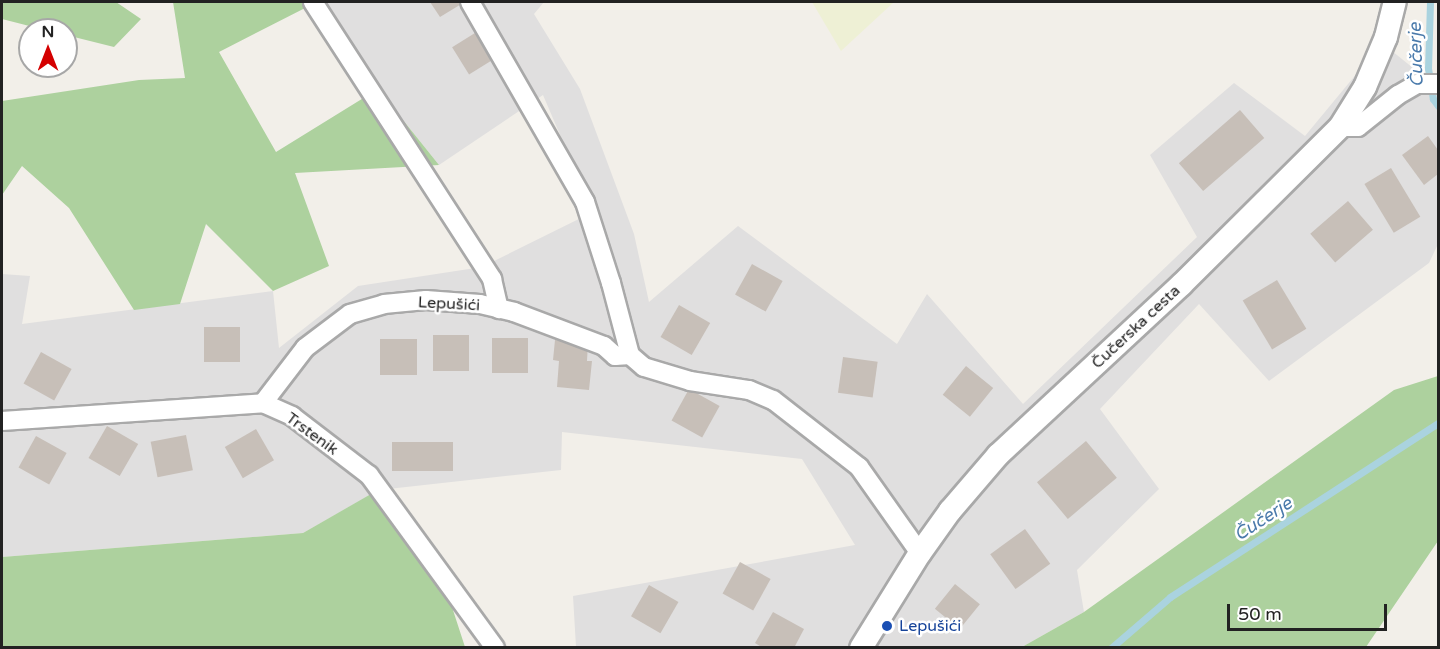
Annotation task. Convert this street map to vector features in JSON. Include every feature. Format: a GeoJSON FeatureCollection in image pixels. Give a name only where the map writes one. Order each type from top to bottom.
{"type":"FeatureCollection","features":[{"type":"Feature","properties":{"kind":"street"},"geometry":{"type":"LineString","coordinates":[[313,2],[492,279],[499,309]]}},
{"type":"Feature","properties":{"kind":"street"},"geometry":{"type":"LineString","coordinates":[[470,2],[585,202],[611,283],[630,355]]}},
{"type":"Feature","properties":{"kind":"street","name":"Čučerska cesta"},"geometry":{"type":"LineString","coordinates":[[861,648],[920,553],[950,511],[998,455],[1181,285],[1340,127],[1365,87],[1386,37],[1395,2]]}},
{"type":"Feature","properties":{"kind":"street"},"geometry":{"type":"LineString","coordinates":[[1340,127],[1358,127],[1398,95],[1417,84],[1438,84]]}},
{"type":"Feature","properties":{"kind":"street","name":"Lepušići"},"geometry":{"type":"LineString","coordinates":[[263,403],[305,348],[350,314],[384,304],[426,300],[480,304],[604,346],[615,356],[630,355],[644,367],[690,381],[749,390],[773,400],[859,467],[920,553]]}},
{"type":"Feature","properties":{"kind":"street","name":"Trstenik"},"geometry":{"type":"LineString","coordinates":[[2,421],[263,403],[292,416],[369,475],[495,648]]}},
{"type":"Feature","properties":{"kind":"shaded area"},"geometry":{"type":"Polygon","coordinates":[[[308,2],[544,2],[534,14],[580,89],[634,234],[649,302],[738,226],[897,344],[927,294],[1023,404],[1197,237],[1150,155],[1234,83],[1305,136],[1382,43],[1438,88],[1438,244],[1429,263],[1269,381],[1199,304],[1100,409],[1159,489],[1077,570],[1084,612],[1022,647],[576,647],[573,596],[855,545],[802,459],[562,432],[561,470],[379,490],[303,533],[2,557],[2,274],[30,276],[22,324],[273,291],[279,348],[358,286],[482,267],[593,212],[543,95],[439,165],[308,2]]]}},
{"type":"Feature","properties":{"kind":"green space"},"geometry":{"type":"Polygon","coordinates":[[[2,2],[116,2],[141,19],[114,47],[78,38],[78,18],[18,18],[18,23],[2,19],[2,2]]]}},
{"type":"Feature","properties":{"kind":"green space"},"geometry":{"type":"Polygon","coordinates":[[[173,2],[308,2],[311,5],[219,52],[276,152],[378,89],[439,165],[295,173],[329,266],[273,291],[206,224],[180,304],[134,310],[69,208],[22,166],[2,195],[2,101],[139,80],[185,78],[173,2]]]}},
{"type":"Feature","properties":{"kind":"green space"},"geometry":{"type":"Polygon","coordinates":[[[812,2],[894,2],[841,51],[812,2]]]}},
{"type":"Feature","properties":{"kind":"green space"},"geometry":{"type":"Polygon","coordinates":[[[1438,376],[1438,541],[1366,647],[1022,647],[1084,612],[1394,390],[1438,376]]]}},
{"type":"Feature","properties":{"kind":"green space"},"geometry":{"type":"Polygon","coordinates":[[[371,494],[451,604],[465,647],[2,647],[2,557],[303,533],[371,494]]]}},
{"type":"Feature","properties":{"kind":"building"},"geometry":{"type":"Polygon","coordinates":[[[430,2],[461,2],[463,3],[440,17],[430,2]]]}},
{"type":"Feature","properties":{"kind":"building"},"geometry":{"type":"Polygon","coordinates":[[[475,33],[492,60],[469,74],[452,47],[475,33]]]}},
{"type":"Feature","properties":{"kind":"building"},"geometry":{"type":"Polygon","coordinates":[[[1240,110],[1264,138],[1203,191],[1179,163],[1240,110]]]}},
{"type":"Feature","properties":{"kind":"building"},"geometry":{"type":"Polygon","coordinates":[[[1428,136],[1438,150],[1438,174],[1424,185],[1402,155],[1428,136]]]}},
{"type":"Feature","properties":{"kind":"building"},"geometry":{"type":"Polygon","coordinates":[[[1391,168],[1420,217],[1394,233],[1364,184],[1391,168]]]}},
{"type":"Feature","properties":{"kind":"building"},"geometry":{"type":"Polygon","coordinates":[[[1348,201],[1373,230],[1335,262],[1310,234],[1348,201]]]}},
{"type":"Feature","properties":{"kind":"building"},"geometry":{"type":"Polygon","coordinates":[[[752,264],[783,281],[766,312],[735,295],[752,264]]]}},
{"type":"Feature","properties":{"kind":"building"},"geometry":{"type":"Polygon","coordinates":[[[1277,280],[1306,329],[1272,349],[1243,301],[1277,280]]]}},
{"type":"Feature","properties":{"kind":"building"},"geometry":{"type":"Polygon","coordinates":[[[679,305],[710,323],[692,355],[660,337],[679,305]]]}},
{"type":"Feature","properties":{"kind":"building"},"geometry":{"type":"Polygon","coordinates":[[[204,327],[240,327],[240,362],[204,362],[204,327]]]}},
{"type":"Feature","properties":{"kind":"building"},"geometry":{"type":"Polygon","coordinates":[[[433,335],[469,335],[469,371],[433,371],[433,335]]]}},
{"type":"Feature","properties":{"kind":"building"},"geometry":{"type":"Polygon","coordinates":[[[492,338],[528,338],[528,373],[492,373],[492,338]]]}},
{"type":"Feature","properties":{"kind":"building"},"geometry":{"type":"Polygon","coordinates":[[[380,339],[417,339],[417,375],[380,375],[380,339]]]}},
{"type":"Feature","properties":{"kind":"building"},"geometry":{"type":"Polygon","coordinates":[[[555,340],[588,343],[587,361],[592,361],[589,390],[557,387],[559,361],[553,360],[555,340]]]}},
{"type":"Feature","properties":{"kind":"building"},"geometry":{"type":"Polygon","coordinates":[[[41,352],[72,369],[54,400],[24,383],[41,352]]]}},
{"type":"Feature","properties":{"kind":"building"},"geometry":{"type":"Polygon","coordinates":[[[843,357],[878,362],[873,398],[838,393],[843,357]]]}},
{"type":"Feature","properties":{"kind":"building"},"geometry":{"type":"Polygon","coordinates":[[[966,366],[993,388],[970,417],[943,395],[966,366]]]}},
{"type":"Feature","properties":{"kind":"building"},"geometry":{"type":"Polygon","coordinates":[[[689,389],[720,406],[702,437],[672,420],[689,389]]]}},
{"type":"Feature","properties":{"kind":"building"},"geometry":{"type":"Polygon","coordinates":[[[107,426],[138,444],[120,476],[88,458],[107,426]]]}},
{"type":"Feature","properties":{"kind":"building"},"geometry":{"type":"Polygon","coordinates":[[[256,429],[274,460],[243,478],[225,447],[256,429]]]}},
{"type":"Feature","properties":{"kind":"building"},"geometry":{"type":"Polygon","coordinates":[[[186,435],[193,470],[158,477],[151,442],[186,435]]]}},
{"type":"Feature","properties":{"kind":"building"},"geometry":{"type":"Polygon","coordinates":[[[36,436],[67,453],[49,484],[19,467],[36,436]]]}},
{"type":"Feature","properties":{"kind":"building"},"geometry":{"type":"Polygon","coordinates":[[[1086,441],[1117,478],[1068,519],[1037,482],[1086,441]]]}},
{"type":"Feature","properties":{"kind":"building"},"geometry":{"type":"Polygon","coordinates":[[[392,442],[453,442],[453,471],[392,471],[392,442]]]}},
{"type":"Feature","properties":{"kind":"building"},"geometry":{"type":"Polygon","coordinates":[[[1025,529],[1050,564],[1015,589],[990,554],[1025,529]]]}},
{"type":"Feature","properties":{"kind":"building"},"geometry":{"type":"Polygon","coordinates":[[[740,562],[771,579],[753,610],[723,593],[740,562]]]}},
{"type":"Feature","properties":{"kind":"building"},"geometry":{"type":"Polygon","coordinates":[[[955,584],[980,604],[960,629],[935,609],[955,584]]]}},
{"type":"Feature","properties":{"kind":"building"},"geometry":{"type":"Polygon","coordinates":[[[649,585],[678,602],[660,633],[631,616],[649,585]]]}},
{"type":"Feature","properties":{"kind":"building"},"geometry":{"type":"Polygon","coordinates":[[[773,612],[804,629],[794,648],[763,648],[755,643],[773,612]]]}},
{"type":"Feature","properties":{"kind":"waterway","name":"Čučerje"},"geometry":{"type":"LineString","coordinates":[[1430,2],[1428,68],[1433,99],[1438,106]]}},
{"type":"Feature","properties":{"kind":"waterway","name":"Čučerje"},"geometry":{"type":"LineString","coordinates":[[1111,648],[1170,597],[1438,423]]}},
{"type":"Feature","properties":{"kind":"place","name":"Lepušići"},"geometry":{"type":"Point","coordinates":[887,626]}}]}
